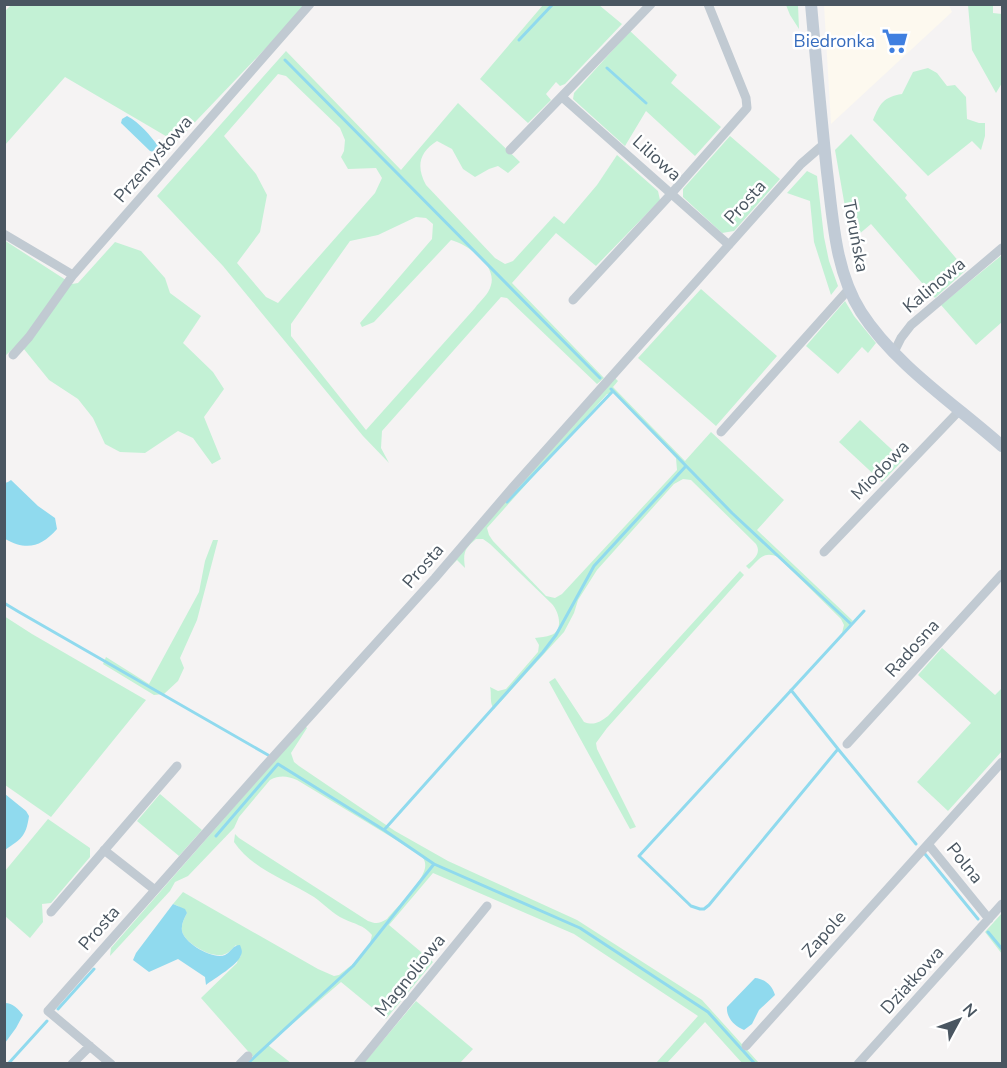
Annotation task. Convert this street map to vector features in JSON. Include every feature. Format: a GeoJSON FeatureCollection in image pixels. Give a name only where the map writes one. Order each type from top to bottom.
{"type":"FeatureCollection","features":[{"type":"Feature","properties":{"kind":"main road","name":"Toruńska"},"geometry":{"type":"LineString","coordinates":[[811,4],[833,227],[849,289],[867,320],[894,352],[934,390],[1002,446]]}},
{"type":"Feature","properties":{"kind":"street","name":"Przemysłowa"},"geometry":{"type":"LineString","coordinates":[[13,354],[29,337],[73,275],[310,4]]}},
{"type":"Feature","properties":{"kind":"street"},"geometry":{"type":"LineString","coordinates":[[510,150],[651,4]]}},
{"type":"Feature","properties":{"kind":"street"},"geometry":{"type":"LineString","coordinates":[[573,300],[747,108],[746,98],[708,4]]}},
{"type":"Feature","properties":{"kind":"street","name":"Liliowa"},"geometry":{"type":"LineString","coordinates":[[562,97],[729,245]]}},
{"type":"Feature","properties":{"kind":"street","name":"Prosta"},"geometry":{"type":"LineString","coordinates":[[90,1046],[48,1011],[801,164],[824,144]]}},
{"type":"Feature","properties":{"kind":"street"},"geometry":{"type":"LineString","coordinates":[[4,234],[73,275]]}},
{"type":"Feature","properties":{"kind":"street","name":"Kalinowa"},"geometry":{"type":"LineString","coordinates":[[894,352],[911,325],[1002,248]]}},
{"type":"Feature","properties":{"kind":"street"},"geometry":{"type":"LineString","coordinates":[[721,432],[849,289]]}},
{"type":"Feature","properties":{"kind":"street","name":"Miodowa"},"geometry":{"type":"LineString","coordinates":[[824,552],[959,411]]}},
{"type":"Feature","properties":{"kind":"street","name":"Radosna"},"geometry":{"type":"LineString","coordinates":[[847,744],[1002,574]]}},
{"type":"Feature","properties":{"kind":"street","name":"Polna"},"geometry":{"type":"LineString","coordinates":[[989,919],[928,844],[1002,762]]}},
{"type":"Feature","properties":{"kind":"street"},"geometry":{"type":"LineString","coordinates":[[51,912],[177,766]]}},
{"type":"Feature","properties":{"kind":"street","name":"Zapole"},"geometry":{"type":"LineString","coordinates":[[746,1046],[928,844]]}},
{"type":"Feature","properties":{"kind":"street"},"geometry":{"type":"LineString","coordinates":[[104,850],[155,890]]}},
{"type":"Feature","properties":{"kind":"street"},"geometry":{"type":"LineString","coordinates":[[989,919],[1002,904]]}},
{"type":"Feature","properties":{"kind":"street","name":"Magnoliowa"},"geometry":{"type":"LineString","coordinates":[[358,1064],[487,906]]}},
{"type":"Feature","properties":{"kind":"street","name":"Działkowa"},"geometry":{"type":"LineString","coordinates":[[858,1064],[989,919]]}},
{"type":"Feature","properties":{"kind":"street"},"geometry":{"type":"LineString","coordinates":[[72,1064],[90,1046],[111,1064]]}},
{"type":"Feature","properties":{"kind":"street"},"geometry":{"type":"LineString","coordinates":[[240,1064],[248,1056]]}},
{"type":"Feature","properties":{"kind":"shaded area"},"geometry":{"type":"Polygon","coordinates":[[[824,5],[949,5],[952,12],[831,124],[824,5]]]}},
{"type":"Feature","properties":{"kind":"green space"},"geometry":{"type":"Polygon","coordinates":[[[11,5],[307,5],[176,142],[65,77],[5,145],[4,12],[11,5]]]}},
{"type":"Feature","properties":{"kind":"green space"},"geometry":{"type":"Polygon","coordinates":[[[543,5],[599,5],[622,24],[565,84],[560,86],[556,82],[546,94],[551,100],[528,123],[480,79],[543,5]]]}},
{"type":"Feature","properties":{"kind":"green space"},"geometry":{"type":"Polygon","coordinates":[[[786,5],[798,5],[799,29],[790,15],[786,5]]]}},
{"type":"Feature","properties":{"kind":"green space"},"geometry":{"type":"Polygon","coordinates":[[[968,5],[993,5],[993,13],[1002,14],[1002,83],[996,93],[972,50],[968,5]]]}},
{"type":"Feature","properties":{"kind":"green space"},"geometry":{"type":"Polygon","coordinates":[[[630,31],[677,75],[671,83],[721,127],[695,156],[646,111],[625,146],[573,99],[574,93],[630,31]]]}},
{"type":"Feature","properties":{"kind":"green space"},"geometry":{"type":"Polygon","coordinates":[[[286,51],[401,170],[458,103],[520,162],[508,173],[498,166],[475,177],[463,169],[452,149],[437,141],[426,150],[420,166],[426,185],[495,258],[505,264],[513,261],[554,216],[564,224],[597,185],[617,155],[658,191],[660,200],[596,266],[556,233],[512,283],[604,378],[597,384],[507,298],[501,297],[382,431],[381,448],[389,463],[363,436],[223,266],[157,196],[286,51]],[[278,74],[224,136],[256,174],[267,195],[260,232],[237,263],[266,297],[278,303],[375,193],[382,178],[376,168],[348,169],[341,157],[345,140],[340,128],[286,76],[278,74]],[[416,217],[378,235],[350,241],[291,324],[291,336],[366,430],[475,308],[491,285],[490,270],[479,256],[451,240],[374,322],[362,327],[360,323],[432,239],[433,224],[426,218],[416,217]]]}},
{"type":"Feature","properties":{"kind":"green space"},"geometry":{"type":"Polygon","coordinates":[[[928,68],[937,73],[947,86],[955,85],[966,97],[967,119],[985,123],[985,136],[981,150],[972,141],[928,176],[873,120],[883,102],[902,94],[913,72],[928,68]]]}},
{"type":"Feature","properties":{"kind":"green space"},"geometry":{"type":"Polygon","coordinates":[[[851,134],[907,195],[905,198],[966,270],[935,298],[871,224],[851,241],[835,150],[851,134]]]}},
{"type":"Feature","properties":{"kind":"green space"},"geometry":{"type":"Polygon","coordinates":[[[730,136],[780,179],[734,231],[722,233],[683,197],[683,189],[730,136]]]}},
{"type":"Feature","properties":{"kind":"green space"},"geometry":{"type":"Polygon","coordinates":[[[807,171],[817,176],[824,237],[838,286],[831,295],[814,242],[810,201],[787,193],[807,171]]]}},
{"type":"Feature","properties":{"kind":"green space"},"geometry":{"type":"Polygon","coordinates":[[[4,240],[72,284],[78,283],[115,242],[141,251],[165,278],[170,293],[201,316],[183,343],[213,372],[224,389],[204,417],[221,459],[212,464],[193,438],[178,431],[145,453],[120,452],[105,444],[93,418],[78,399],[49,380],[19,343],[5,356],[4,240]]]}},
{"type":"Feature","properties":{"kind":"green space"},"geometry":{"type":"Polygon","coordinates":[[[1002,255],[1002,322],[976,345],[941,305],[1002,255]]]}},
{"type":"Feature","properties":{"kind":"green space"},"geometry":{"type":"Polygon","coordinates":[[[701,289],[777,356],[716,426],[638,358],[701,289]]]}},
{"type":"Feature","properties":{"kind":"green space"},"geometry":{"type":"Polygon","coordinates":[[[845,301],[876,343],[868,353],[862,347],[838,374],[806,346],[845,301]]]}},
{"type":"Feature","properties":{"kind":"green space"},"geometry":{"type":"Polygon","coordinates":[[[615,378],[618,381],[613,387],[685,461],[711,432],[784,500],[757,530],[853,621],[842,633],[844,625],[841,619],[778,557],[765,555],[749,569],[746,566],[754,559],[758,551],[756,544],[691,480],[683,479],[674,484],[597,570],[578,600],[564,632],[494,709],[490,687],[498,691],[506,689],[538,652],[539,645],[535,638],[551,635],[558,629],[557,612],[552,604],[483,539],[476,539],[467,549],[464,555],[465,568],[457,560],[451,566],[456,557],[615,378]],[[607,394],[487,528],[493,541],[546,596],[555,598],[562,594],[677,470],[676,458],[616,394],[607,394]]]}},
{"type":"Feature","properties":{"kind":"green space"},"geometry":{"type":"Polygon","coordinates":[[[860,420],[903,460],[882,482],[839,442],[860,420]]]}},
{"type":"Feature","properties":{"kind":"green space"},"geometry":{"type":"Polygon","coordinates":[[[213,540],[218,540],[197,620],[180,658],[184,668],[178,681],[164,694],[154,695],[103,664],[106,657],[149,684],[199,592],[205,561],[213,540]]]}},
{"type":"Feature","properties":{"kind":"green space"},"geometry":{"type":"Polygon","coordinates":[[[740,571],[744,575],[596,743],[636,827],[630,829],[549,682],[555,678],[584,722],[594,723],[602,720],[740,571]]]}},
{"type":"Feature","properties":{"kind":"green space"},"geometry":{"type":"Polygon","coordinates":[[[4,616],[146,700],[51,817],[5,785],[4,616]]]}},
{"type":"Feature","properties":{"kind":"green space"},"geometry":{"type":"Polygon","coordinates":[[[942,648],[995,695],[1002,688],[1002,751],[948,811],[917,782],[971,723],[918,675],[942,648]]]}},
{"type":"Feature","properties":{"kind":"green space"},"geometry":{"type":"Polygon","coordinates":[[[305,726],[307,728],[291,753],[294,762],[299,766],[395,831],[448,861],[577,920],[702,1000],[759,1063],[742,1063],[705,1022],[667,1063],[656,1063],[698,1016],[574,934],[433,873],[389,925],[433,962],[386,1019],[341,982],[268,1045],[291,1063],[248,1063],[254,1058],[201,998],[237,963],[241,956],[236,945],[228,953],[220,955],[207,953],[200,949],[184,936],[182,931],[182,924],[187,913],[173,904],[183,892],[334,976],[339,975],[358,960],[370,943],[372,935],[362,927],[332,912],[314,897],[250,860],[234,842],[235,834],[368,921],[375,923],[387,919],[419,881],[425,866],[421,855],[297,780],[277,777],[270,780],[239,817],[234,828],[188,876],[175,882],[170,891],[110,956],[111,948],[305,726]]]}},
{"type":"Feature","properties":{"kind":"green space"},"geometry":{"type":"Polygon","coordinates":[[[160,794],[202,830],[179,856],[137,821],[160,794]]]}},
{"type":"Feature","properties":{"kind":"green space"},"geometry":{"type":"Polygon","coordinates":[[[48,819],[90,848],[90,857],[51,903],[42,904],[43,922],[30,938],[5,916],[5,871],[48,819]]]}},
{"type":"Feature","properties":{"kind":"green space"},"geometry":{"type":"Polygon","coordinates":[[[1002,913],[1002,954],[985,932],[1002,913]]]}},
{"type":"Feature","properties":{"kind":"green space"},"geometry":{"type":"Polygon","coordinates":[[[416,1001],[473,1049],[460,1063],[364,1063],[416,1001]]]}},
{"type":"Feature","properties":{"kind":"water"},"geometry":{"type":"Polygon","coordinates":[[[127,116],[144,130],[158,149],[154,152],[150,151],[121,123],[122,119],[127,116]]]}},
{"type":"Feature","properties":{"kind":"water"},"geometry":{"type":"Polygon","coordinates":[[[11,480],[38,506],[55,518],[57,529],[45,540],[27,546],[5,539],[5,483],[11,480]]]}},
{"type":"Feature","properties":{"kind":"water"},"geometry":{"type":"Polygon","coordinates":[[[5,794],[29,816],[22,837],[5,850],[5,794]]]}},
{"type":"Feature","properties":{"kind":"water"},"geometry":{"type":"Polygon","coordinates":[[[173,904],[185,909],[187,913],[182,924],[182,931],[193,945],[207,953],[220,956],[240,945],[242,952],[239,959],[206,985],[205,977],[178,959],[149,972],[133,960],[173,904]]]}},
{"type":"Feature","properties":{"kind":"water"},"geometry":{"type":"Polygon","coordinates":[[[755,978],[768,983],[775,995],[759,1010],[752,1024],[744,1030],[731,1021],[727,1007],[755,978]]]}},
{"type":"Feature","properties":{"kind":"water"},"geometry":{"type":"Polygon","coordinates":[[[5,1003],[13,1005],[23,1015],[5,1043],[5,1003]]]}},
{"type":"Feature","properties":{"kind":"waterway"},"geometry":{"type":"LineString","coordinates":[[519,40],[553,4]]}},
{"type":"Feature","properties":{"kind":"waterway"},"geometry":{"type":"LineString","coordinates":[[285,60],[600,378]]}},
{"type":"Feature","properties":{"kind":"waterway"},"geometry":{"type":"LineString","coordinates":[[607,68],[646,103]]}},
{"type":"Feature","properties":{"kind":"waterway"},"geometry":{"type":"LineString","coordinates":[[611,389],[732,513],[851,624]]}},
{"type":"Feature","properties":{"kind":"waterway"},"geometry":{"type":"LineString","coordinates":[[507,502],[613,391]]}},
{"type":"Feature","properties":{"kind":"waterway"},"geometry":{"type":"LineString","coordinates":[[434,864],[384,830],[543,652],[556,635],[594,566],[686,466]]}},
{"type":"Feature","properties":{"kind":"waterway"},"geometry":{"type":"LineString","coordinates":[[4,603],[268,755]]}},
{"type":"Feature","properties":{"kind":"waterway"},"geometry":{"type":"LineString","coordinates":[[791,690],[838,749],[709,905],[704,909],[691,906],[639,856],[864,611]]}},
{"type":"Feature","properties":{"kind":"waterway"},"geometry":{"type":"LineString","coordinates":[[838,749],[916,844]]}},
{"type":"Feature","properties":{"kind":"waterway"},"geometry":{"type":"LineString","coordinates":[[216,836],[278,764],[384,830]]}},
{"type":"Feature","properties":{"kind":"waterway"},"geometry":{"type":"LineString","coordinates":[[925,854],[978,919]]}},
{"type":"Feature","properties":{"kind":"waterway"},"geometry":{"type":"LineString","coordinates":[[247,1064],[353,966],[434,864],[580,928],[708,1012],[755,1064]]}},
{"type":"Feature","properties":{"kind":"waterway"},"geometry":{"type":"LineString","coordinates":[[988,932],[1002,949]]}},
{"type":"Feature","properties":{"kind":"waterway"},"geometry":{"type":"LineString","coordinates":[[58,1009],[94,969]]}},
{"type":"Feature","properties":{"kind":"waterway"},"geometry":{"type":"LineString","coordinates":[[8,1064],[47,1021]]}},
{"type":"Feature","properties":{"kind":"place","name":"Biedronka"},"geometry":{"type":"Point","coordinates":[895,41]}}]}
